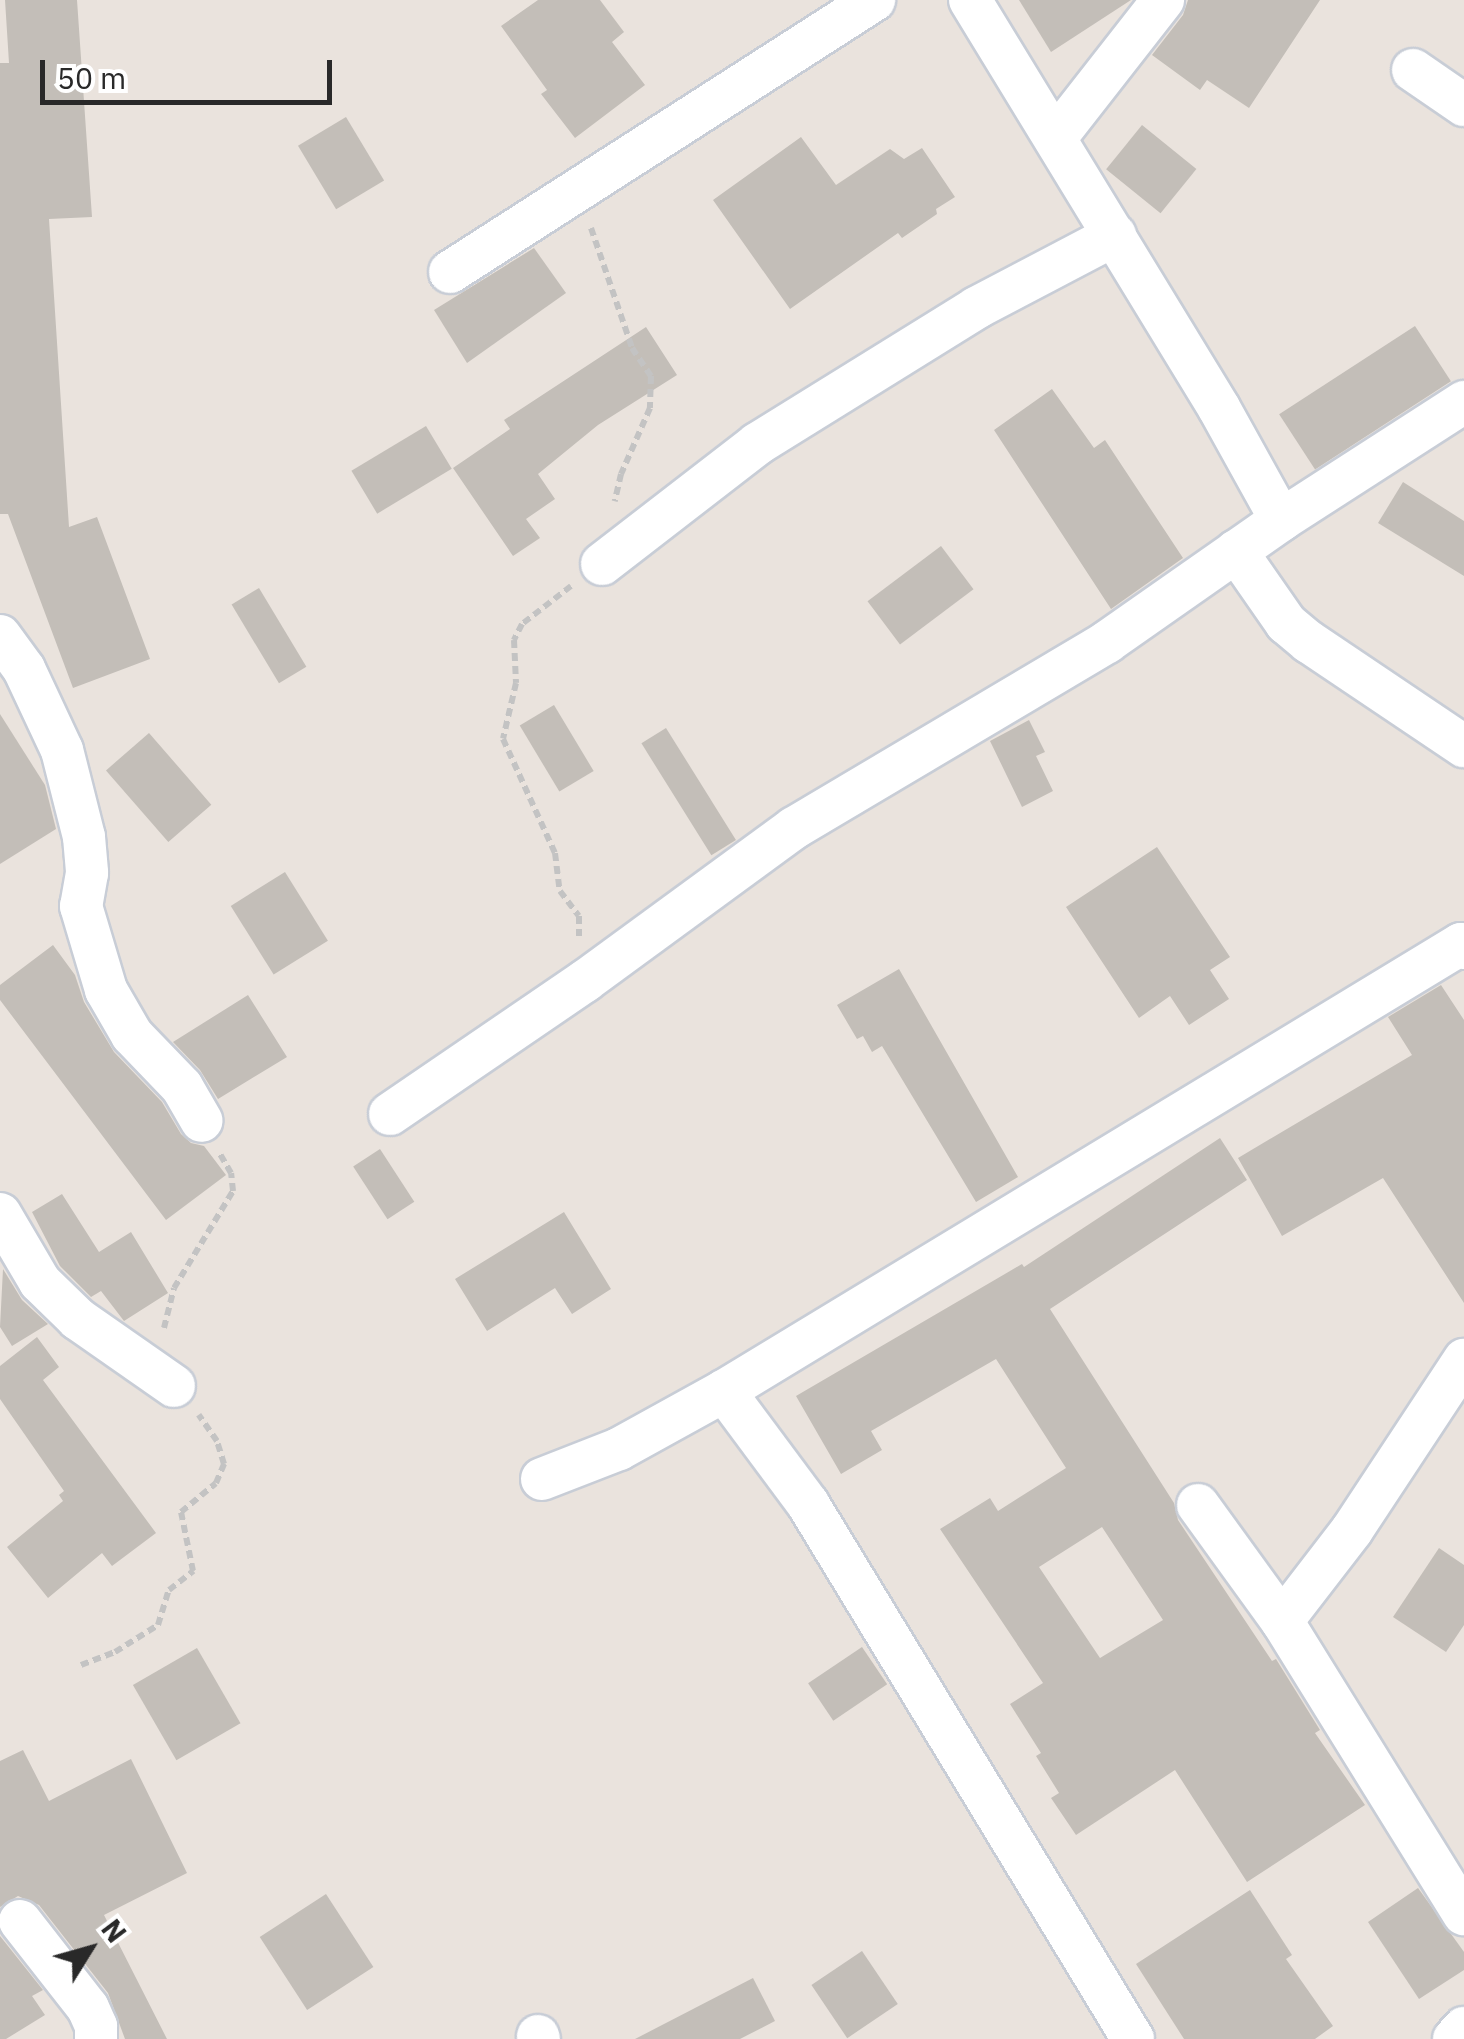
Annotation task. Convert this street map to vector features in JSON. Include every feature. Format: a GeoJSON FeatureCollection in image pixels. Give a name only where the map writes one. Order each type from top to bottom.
{"type":"FeatureCollection","features":[{"type":"Feature","properties":{"kind":"street"},"geometry":{"type":"LineString","coordinates":[[450,272],[874,0]]}},
{"type":"Feature","properties":{"kind":"street"},"geometry":{"type":"LineString","coordinates":[[970,0],[1115,235],[1282,520]]}},
{"type":"Feature","properties":{"kind":"street"},"geometry":{"type":"LineString","coordinates":[[1056,137],[1163,0]]}},
{"type":"Feature","properties":{"kind":"street"},"geometry":{"type":"LineString","coordinates":[[1413,70],[1464,104]]}},
{"type":"Feature","properties":{"kind":"street"},"geometry":{"type":"LineString","coordinates":[[602,564],[771,435],[976,308],[1115,235]]}},
{"type":"Feature","properties":{"kind":"street"},"geometry":{"type":"LineString","coordinates":[[390,1114],[585,981],[794,828],[1107,642],[1282,520],[1464,402]]}},
{"type":"Feature","properties":{"kind":"street"},"geometry":{"type":"LineString","coordinates":[[1236,552],[1286,623],[1464,746]]}},
{"type":"Feature","properties":{"kind":"street"},"geometry":{"type":"LineString","coordinates":[[0,636],[24,669],[62,750],[84,837],[87,873],[81,906],[106,990],[132,1036],[182,1087],[202,1121]]}},
{"type":"Feature","properties":{"kind":"street"},"geometry":{"type":"LineString","coordinates":[[542,1478],[620,1450],[724,1391],[1444,954],[1461,944],[1464,948]]}},
{"type":"Feature","properties":{"kind":"street"},"geometry":{"type":"LineString","coordinates":[[0,1214],[40,1282],[65,1307],[174,1386]]}},
{"type":"Feature","properties":{"kind":"street"},"geometry":{"type":"LineString","coordinates":[[1282,1621],[1352,1530],[1464,1360]]}},
{"type":"Feature","properties":{"kind":"street"},"geometry":{"type":"LineString","coordinates":[[724,1391],[808,1504],[1134,2039]]}},
{"type":"Feature","properties":{"kind":"street"},"geometry":{"type":"LineString","coordinates":[[1198,1505],[1282,1621],[1464,1914]]}},
{"type":"Feature","properties":{"kind":"street"},"geometry":{"type":"LineString","coordinates":[[20,1922],[88,2008],[96,2026],[96,2039]]}},
{"type":"Feature","properties":{"kind":"street"},"geometry":{"type":"LineString","coordinates":[[1454,2039],[1464,2028]]}},
{"type":"Feature","properties":{"kind":"path"},"geometry":{"type":"LineString","coordinates":[[570,193],[599,242],[632,348],[651,376],[650,408],[621,474],[602,564],[522,624],[514,640],[516,684],[502,739],[555,852],[560,892],[579,916],[577,943],[585,981]]}},
{"type":"Feature","properties":{"kind":"building"},"geometry":{"type":"Polygon","coordinates":[[[5,0],[77,0],[92,217],[49,219],[69,527],[97,517],[150,659],[73,688],[8,514],[0,514],[0,63],[9,63],[5,0]]]}},
{"type":"Feature","properties":{"kind":"building"},"geometry":{"type":"Polygon","coordinates":[[[538,0],[600,0],[624,32],[612,42],[645,85],[575,138],[541,94],[547,90],[501,26],[538,0]]]}},
{"type":"Feature","properties":{"kind":"building"},"geometry":{"type":"Polygon","coordinates":[[[1019,0],[1131,0],[1051,52],[1019,0]]]}},
{"type":"Feature","properties":{"kind":"building"},"geometry":{"type":"Polygon","coordinates":[[[1188,0],[1320,0],[1249,108],[1207,80],[1200,90],[1152,55],[1183,15],[1188,0]]]}},
{"type":"Feature","properties":{"kind":"building"},"geometry":{"type":"Polygon","coordinates":[[[346,117],[384,180],[336,209],[298,146],[346,117]]]}},
{"type":"Feature","properties":{"kind":"building"},"geometry":{"type":"Polygon","coordinates":[[[1142,125],[1196,169],[1161,213],[1106,169],[1142,125]]]}},
{"type":"Feature","properties":{"kind":"building"},"geometry":{"type":"Polygon","coordinates":[[[801,137],[836,185],[890,149],[904,159],[922,148],[955,197],[902,238],[898,233],[790,309],[713,200],[801,137]]]}},
{"type":"Feature","properties":{"kind":"building"},"geometry":{"type":"Polygon","coordinates":[[[534,248],[566,293],[467,363],[434,310],[534,248]]]}},
{"type":"Feature","properties":{"kind":"building"},"geometry":{"type":"Polygon","coordinates":[[[1415,326],[1451,381],[1315,470],[1279,414],[1415,326]]]}},
{"type":"Feature","properties":{"kind":"building"},"geometry":{"type":"Polygon","coordinates":[[[646,327],[677,375],[598,425],[538,474],[555,499],[526,519],[540,538],[513,556],[453,468],[510,429],[504,420],[646,327]]]}},
{"type":"Feature","properties":{"kind":"building"},"geometry":{"type":"Polygon","coordinates":[[[1052,389],[1094,448],[1105,440],[1183,558],[1111,609],[994,430],[1052,389]]]}},
{"type":"Feature","properties":{"kind":"building"},"geometry":{"type":"Polygon","coordinates":[[[426,426],[452,469],[377,514],[351,471],[426,426]]]}},
{"type":"Feature","properties":{"kind":"building"},"geometry":{"type":"Polygon","coordinates":[[[1403,482],[1464,521],[1464,576],[1378,523],[1403,482]]]}},
{"type":"Feature","properties":{"kind":"building"},"geometry":{"type":"Polygon","coordinates":[[[941,546],[973,589],[900,644],[868,601],[941,546]]]}},
{"type":"Feature","properties":{"kind":"building"},"geometry":{"type":"Polygon","coordinates":[[[259,588],[306,667],[279,683],[232,604],[259,588]]]}},
{"type":"Feature","properties":{"kind":"building"},"geometry":{"type":"Polygon","coordinates":[[[554,705],[594,771],[559,792],[520,726],[554,705]]]}},
{"type":"Feature","properties":{"kind":"building"},"geometry":{"type":"Polygon","coordinates":[[[0,714],[45,785],[56,829],[0,864],[0,714]]]}},
{"type":"Feature","properties":{"kind":"building"},"geometry":{"type":"Polygon","coordinates":[[[1029,720],[1045,752],[1036,756],[1053,791],[1022,807],[990,741],[1029,720]]]}},
{"type":"Feature","properties":{"kind":"building"},"geometry":{"type":"Polygon","coordinates":[[[666,728],[736,840],[711,855],[641,743],[666,728]]]}},
{"type":"Feature","properties":{"kind":"building"},"geometry":{"type":"Polygon","coordinates":[[[149,733],[211,805],[168,842],[106,770],[149,733]]]}},
{"type":"Feature","properties":{"kind":"building"},"geometry":{"type":"Polygon","coordinates":[[[1157,847],[1230,957],[1210,970],[1229,999],[1189,1025],[1170,996],[1139,1018],[1066,907],[1157,847]]]}},
{"type":"Feature","properties":{"kind":"building"},"geometry":{"type":"Polygon","coordinates":[[[285,872],[328,941],[274,975],[231,906],[285,872]]]}},
{"type":"Feature","properties":{"kind":"building"},"geometry":{"type":"Polygon","coordinates":[[[53,945],[75,975],[84,1002],[114,1052],[162,1102],[181,1134],[191,1143],[204,1146],[226,1175],[166,1220],[0,1000],[0,985],[53,945]]]}},
{"type":"Feature","properties":{"kind":"building"},"geometry":{"type":"Polygon","coordinates":[[[899,969],[1018,1177],[976,1202],[882,1046],[872,1052],[863,1036],[857,1039],[837,1005],[899,969]]]}},
{"type":"Feature","properties":{"kind":"building"},"geometry":{"type":"Polygon","coordinates":[[[1441,985],[1464,1020],[1464,1303],[1383,1178],[1282,1236],[1238,1158],[1412,1055],[1388,1017],[1441,985]]]}},
{"type":"Feature","properties":{"kind":"building"},"geometry":{"type":"Polygon","coordinates":[[[248,995],[287,1057],[218,1099],[200,1070],[173,1042],[248,995]]]}},
{"type":"Feature","properties":{"kind":"building"},"geometry":{"type":"Polygon","coordinates":[[[1220,1138],[1247,1180],[1050,1309],[1174,1503],[1178,1520],[1272,1661],[1276,1659],[1320,1730],[1315,1733],[1365,1805],[1247,1882],[1175,1770],[1076,1835],[1051,1798],[1059,1793],[1036,1756],[1041,1753],[1010,1704],[1043,1683],[940,1529],[990,1498],[998,1511],[1066,1468],[996,1359],[871,1431],[882,1450],[841,1474],[796,1396],[1022,1264],[1024,1267],[1220,1138]],[[1102,1527],[1039,1567],[1100,1658],[1163,1620],[1102,1527]]]}},
{"type":"Feature","properties":{"kind":"building"},"geometry":{"type":"Polygon","coordinates":[[[380,1149],[414,1202],[387,1219],[353,1166],[380,1149]]]}},
{"type":"Feature","properties":{"kind":"building"},"geometry":{"type":"Polygon","coordinates":[[[62,1194],[99,1252],[131,1232],[168,1293],[124,1321],[101,1291],[91,1297],[60,1266],[32,1212],[62,1194]]]}},
{"type":"Feature","properties":{"kind":"building"},"geometry":{"type":"Polygon","coordinates":[[[564,1212],[611,1289],[572,1314],[555,1288],[487,1331],[455,1279],[564,1212]]]}},
{"type":"Feature","properties":{"kind":"building"},"geometry":{"type":"Polygon","coordinates":[[[3,1269],[22,1300],[48,1324],[12,1346],[0,1327],[3,1269]]]}},
{"type":"Feature","properties":{"kind":"building"},"geometry":{"type":"Polygon","coordinates":[[[37,1337],[59,1367],[43,1380],[156,1533],[112,1566],[102,1553],[48,1598],[7,1547],[63,1501],[59,1495],[64,1491],[0,1399],[0,1366],[37,1337]]]}},
{"type":"Feature","properties":{"kind":"building"},"geometry":{"type":"Polygon","coordinates":[[[1439,1548],[1464,1565],[1464,1625],[1446,1652],[1393,1617],[1439,1548]]]}},
{"type":"Feature","properties":{"kind":"building"},"geometry":{"type":"Polygon","coordinates":[[[862,1647],[887,1684],[833,1721],[808,1683],[862,1647]]]}},
{"type":"Feature","properties":{"kind":"building"},"geometry":{"type":"Polygon","coordinates":[[[197,1648],[240,1723],[176,1760],[133,1685],[197,1648]]]}},
{"type":"Feature","properties":{"kind":"building"},"geometry":{"type":"Polygon","coordinates":[[[23,1750],[49,1801],[131,1759],[187,1873],[104,1915],[167,2039],[125,2039],[108,1993],[39,1905],[18,1896],[0,1907],[0,1761],[23,1750]]]}},
{"type":"Feature","properties":{"kind":"building"},"geometry":{"type":"Polygon","coordinates":[[[1418,1888],[1464,1952],[1464,1970],[1419,1999],[1368,1922],[1418,1888]]]}},
{"type":"Feature","properties":{"kind":"building"},"geometry":{"type":"Polygon","coordinates":[[[1250,1890],[1292,1955],[1286,1959],[1333,2026],[1315,2039],[1184,2039],[1136,1964],[1250,1890]]]}},
{"type":"Feature","properties":{"kind":"building"},"geometry":{"type":"Polygon","coordinates":[[[326,1894],[373,1967],[307,2010],[260,1937],[326,1894]]]}},
{"type":"Feature","properties":{"kind":"building"},"geometry":{"type":"Polygon","coordinates":[[[0,1936],[43,1990],[32,1996],[45,2015],[6,2039],[0,2039],[0,1936]]]}},
{"type":"Feature","properties":{"kind":"building"},"geometry":{"type":"Polygon","coordinates":[[[862,1951],[898,2004],[847,2038],[811,1985],[862,1951]]]}},
{"type":"Feature","properties":{"kind":"building"},"geometry":{"type":"Polygon","coordinates":[[[753,1978],[775,2021],[740,2039],[635,2039],[753,1978]]]}}]}
